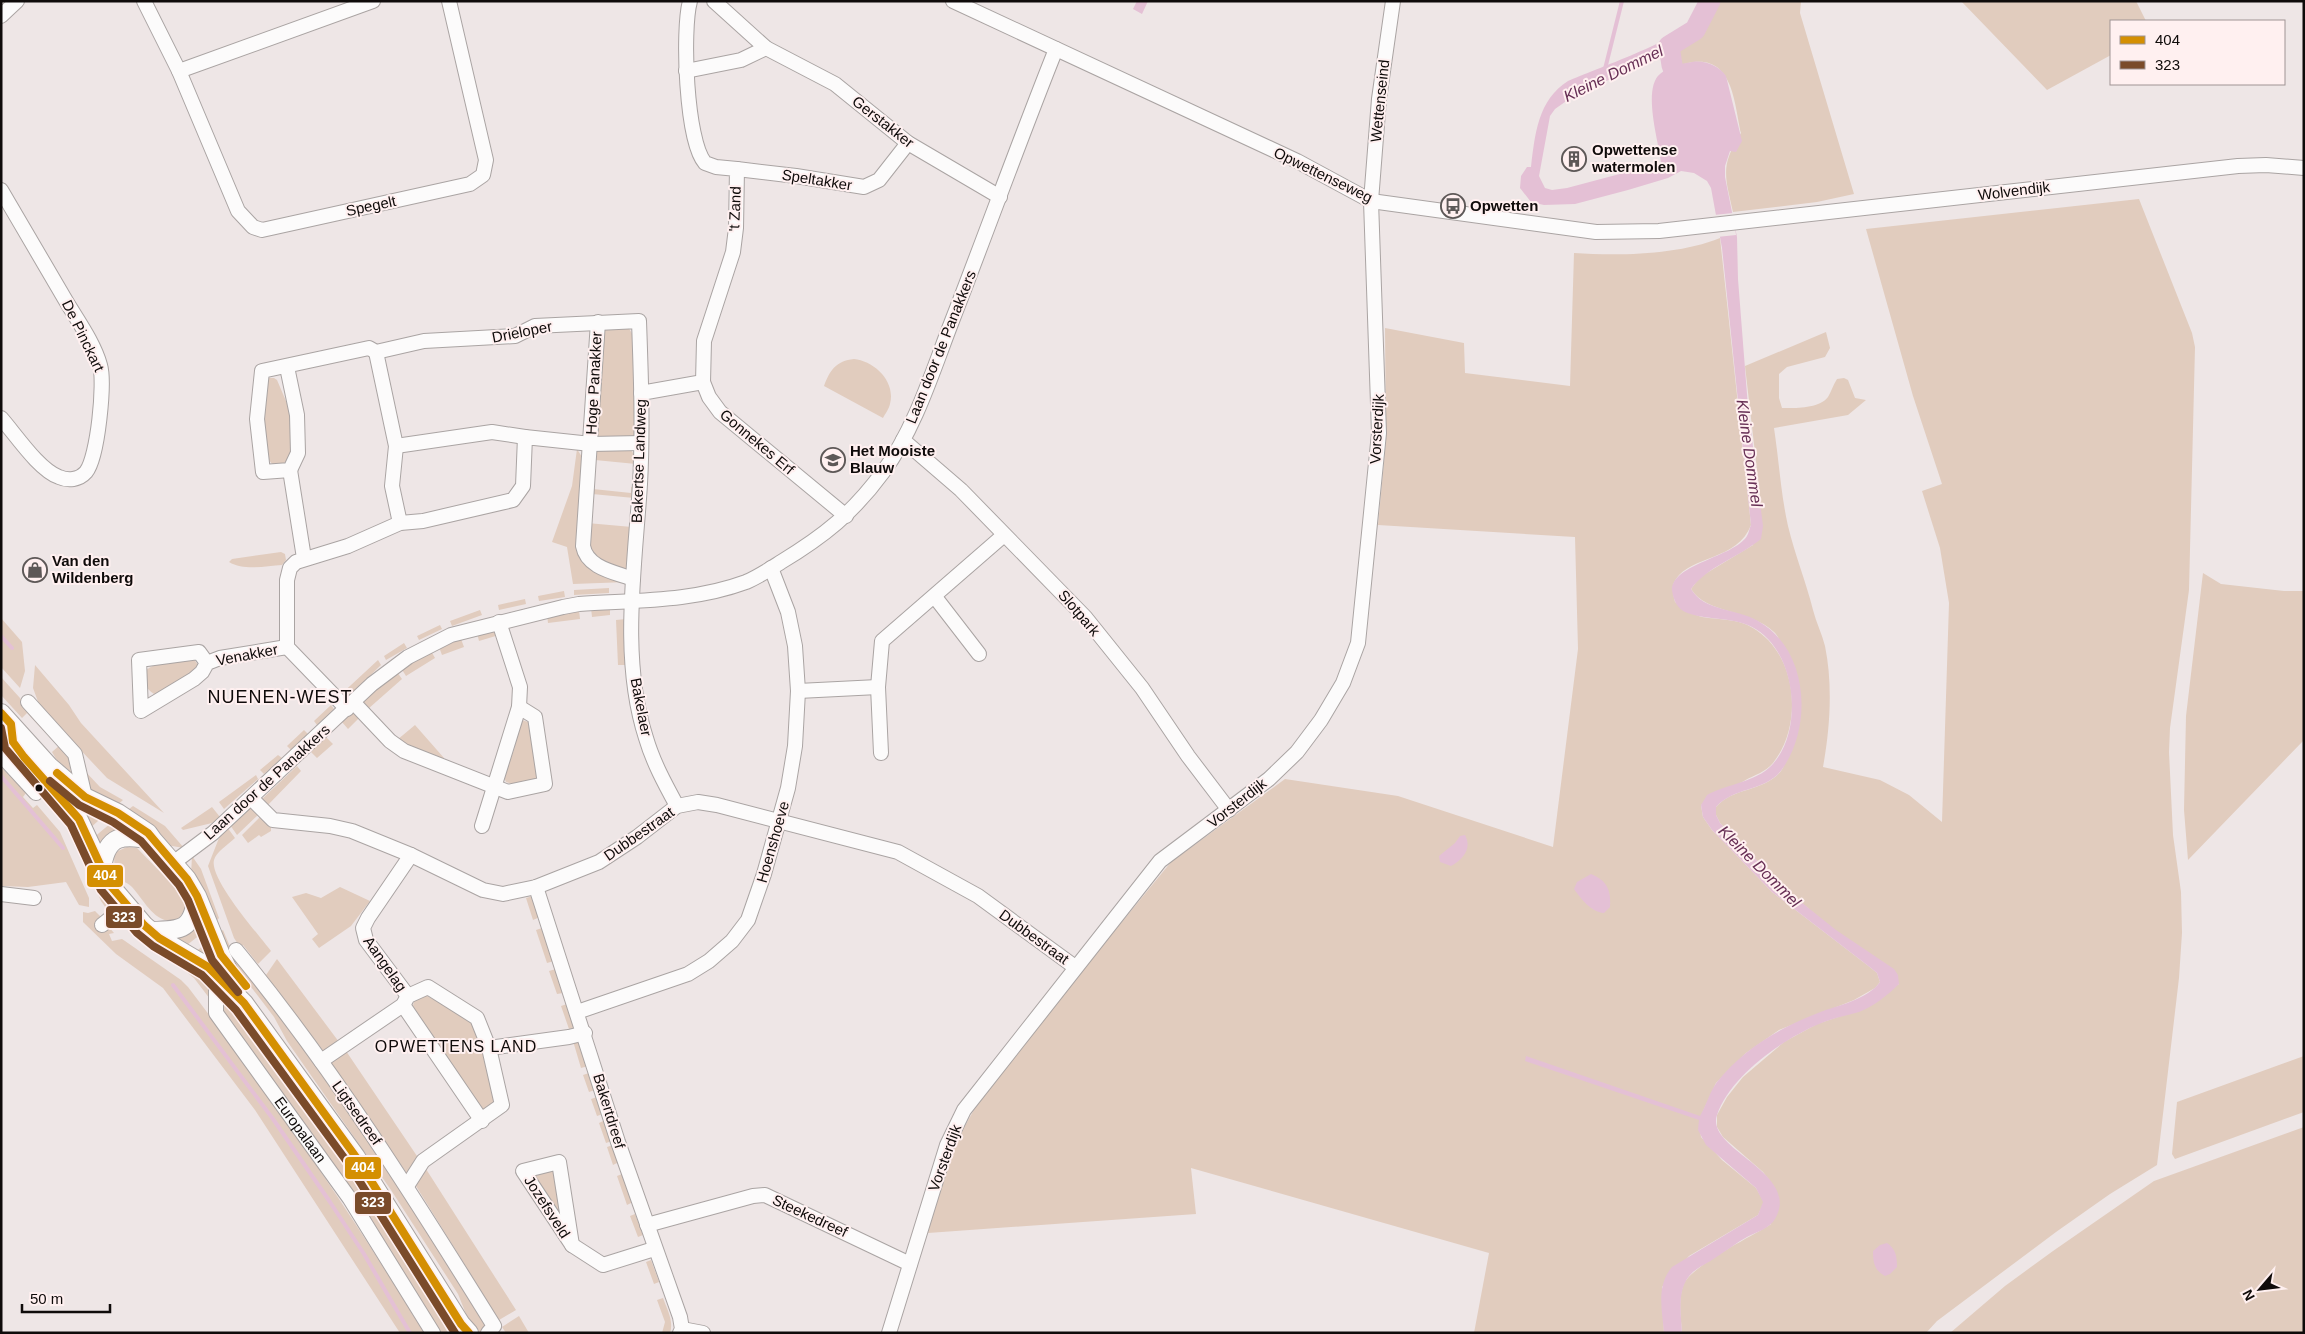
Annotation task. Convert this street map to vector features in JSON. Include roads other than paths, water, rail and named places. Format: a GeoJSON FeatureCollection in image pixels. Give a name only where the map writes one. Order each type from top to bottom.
{"type":"FeatureCollection","features":[{"type":"Feature","properties":{"kind":"main road"},"geometry":{"type":"LineString","coordinates":[[1,713],[49,766],[85,797],[118,813],[148,833],[197,896],[194,913],[188,925],[176,930],[151,931],[127,905],[109,884],[63,786],[49,766]]}},
{"type":"Feature","properties":{"kind":"main road"},"geometry":{"type":"LineString","coordinates":[[102,869],[105,852],[117,839],[131,836],[154,840]]}},
{"type":"Feature","properties":{"kind":"main road","name":"Europalaan"},"geometry":{"type":"LineString","coordinates":[[197,896],[220,955],[244,1003],[356,1157],[464,1330]]}},
{"type":"Feature","properties":{"kind":"main road","name":"Europalaan"},"geometry":{"type":"LineString","coordinates":[[151,931],[159,938],[208,967],[244,1003]]}},
{"type":"Feature","properties":{"kind":"street"},"geometry":{"type":"LineString","coordinates":[[1,16],[17,1]]}},
{"type":"Feature","properties":{"kind":"street","name":"Spegelt"},"geometry":{"type":"LineString","coordinates":[[144,1],[179,71],[238,211],[253,227],[262,230],[470,184],[483,175],[486,160],[449,1]]}},
{"type":"Feature","properties":{"kind":"street"},"geometry":{"type":"LineString","coordinates":[[179,71],[373,1]]}},
{"type":"Feature","properties":{"kind":"street","name":"'t Zand"},"geometry":{"type":"LineString","coordinates":[[690,1],[685,35],[686,71],[694,138],[700,158],[704,163],[716,167],[737,169],[736,228],[732,252],[704,341],[703,382]]}},
{"type":"Feature","properties":{"kind":"street","name":"Gerstakker"},"geometry":{"type":"LineString","coordinates":[[714,1],[766,48],[835,84],[908,143],[1000,197]]}},
{"type":"Feature","properties":{"kind":"street","name":"Opwettenseweg"},"geometry":{"type":"LineString","coordinates":[[953,1],[1297,161],[1371,201],[1596,232],[1659,230],[1725,224]]}},
{"type":"Feature","properties":{"kind":"street","name":"Wettenseind"},"geometry":{"type":"LineString","coordinates":[[1371,201],[1379,99],[1393,1]]}},
{"type":"Feature","properties":{"kind":"street"},"geometry":{"type":"LineString","coordinates":[[686,71],[741,60],[766,48]]}},
{"type":"Feature","properties":{"kind":"street","name":"Laan door de Panakkers"},"geometry":{"type":"LineString","coordinates":[[173,863],[213,834],[388,671],[408,657],[451,635],[578,604],[689,597],[724,590],[749,581],[772,568],[823,536],[846,516],[885,470],[903,440],[928,384],[1056,50]]}},
{"type":"Feature","properties":{"kind":"street","name":"Speltakker"},"geometry":{"type":"LineString","coordinates":[[737,169],[796,176],[864,188],[879,180],[908,143]]}},
{"type":"Feature","properties":{"kind":"street","name":"Wolvendijk"},"geometry":{"type":"LineString","coordinates":[[1725,224],[2229,167],[2266,165],[2304,168]]}},
{"type":"Feature","properties":{"kind":"street","name":"De Pinckart"},"geometry":{"type":"LineString","coordinates":[[1,190],[82,327],[100,362],[103,377],[96,443],[89,467],[78,478],[72,480],[60,478],[48,472],[1,418]]}},
{"type":"Feature","properties":{"kind":"street","name":"Vorsterdijk"},"geometry":{"type":"LineString","coordinates":[[889,1333],[947,1145],[964,1110],[1075,967],[1160,862],[1269,778],[1303,744],[1321,720],[1343,683],[1358,643],[1379,433],[1371,201]]}},
{"type":"Feature","properties":{"kind":"street","name":"Drieloper"},"geometry":{"type":"LineString","coordinates":[[290,470],[263,472],[257,419],[262,371],[369,348],[376,352],[424,341],[515,336],[535,326],[639,321]]}},
{"type":"Feature","properties":{"kind":"street","name":"Bakertse Landweg"},"geometry":{"type":"LineString","coordinates":[[632,601],[641,443],[639,321]]}},
{"type":"Feature","properties":{"kind":"street","name":"Hoge Panakker"},"geometry":{"type":"LineString","coordinates":[[598,322],[583,546],[588,560],[633,579]]}},
{"type":"Feature","properties":{"kind":"street"},"geometry":{"type":"LineString","coordinates":[[376,352],[396,446],[392,486],[400,523]]}},
{"type":"Feature","properties":{"kind":"street"},"geometry":{"type":"LineString","coordinates":[[287,367],[297,415],[298,453],[290,470],[303,553]]}},
{"type":"Feature","properties":{"kind":"street"},"geometry":{"type":"LineString","coordinates":[[641,393],[703,382]]}},
{"type":"Feature","properties":{"kind":"street","name":"Gonnekes Erf"},"geometry":{"type":"LineString","coordinates":[[703,382],[709,397],[720,412],[846,516]]}},
{"type":"Feature","properties":{"kind":"street","name":"Hoge Panakker"},"geometry":{"type":"LineString","coordinates":[[396,446],[492,432],[591,444],[641,443]]}},
{"type":"Feature","properties":{"kind":"street"},"geometry":{"type":"LineString","coordinates":[[519,706],[535,717],[546,784],[508,792],[404,751],[390,741],[287,647],[287,580],[290,568],[303,553],[348,546],[400,523],[423,521],[513,500],[523,486],[525,437]]}},
{"type":"Feature","properties":{"kind":"street","name":"Slotpark"},"geometry":{"type":"LineString","coordinates":[[903,440],[960,490],[1085,617],[1142,688],[1188,756],[1229,810]]}},
{"type":"Feature","properties":{"kind":"street"},"geometry":{"type":"LineString","coordinates":[[881,753],[878,686],[882,641],[935,597],[1004,535]]}},
{"type":"Feature","properties":{"kind":"street","name":"Hoenshoeve"},"geometry":{"type":"LineString","coordinates":[[578,1012],[688,974],[709,961],[732,940],[748,920],[764,874],[788,788],[796,746],[798,691],[795,646],[788,612],[772,568]]}},
{"type":"Feature","properties":{"kind":"street"},"geometry":{"type":"LineString","coordinates":[[935,597],[979,654]]}},
{"type":"Feature","properties":{"kind":"street","name":"Bakelaer"},"geometry":{"type":"LineString","coordinates":[[632,601],[636,695],[645,737],[662,778],[677,806]]}},
{"type":"Feature","properties":{"kind":"street"},"geometry":{"type":"LineString","coordinates":[[482,826],[496,786],[519,706],[520,687],[499,622]]}},
{"type":"Feature","properties":{"kind":"street","name":"Venakker"},"geometry":{"type":"LineString","coordinates":[[207,663],[198,652],[139,660],[141,711],[194,679],[202,672],[207,663],[220,658],[287,647]]}},
{"type":"Feature","properties":{"kind":"street"},"geometry":{"type":"LineString","coordinates":[[798,691],[878,686]]}},
{"type":"Feature","properties":{"kind":"street"},"geometry":{"type":"LineString","coordinates":[[28,702],[75,754],[85,797]]}},
{"type":"Feature","properties":{"kind":"street"},"geometry":{"type":"LineString","coordinates":[[1,755],[36,793]]}},
{"type":"Feature","properties":{"kind":"street","name":"Dubbestraat"},"geometry":{"type":"LineString","coordinates":[[251,798],[273,820],[330,826],[352,831],[490,892],[509,893],[536,887],[599,862],[637,837],[677,806],[698,802],[779,820],[898,852],[978,896],[1075,967]]}},
{"type":"Feature","properties":{"kind":"street","name":"Aangelag"},"geometry":{"type":"LineString","coordinates":[[411,856],[368,918],[363,928],[366,940],[482,1121]]}},
{"type":"Feature","properties":{"kind":"street","name":"Bakertdreef"},"geometry":{"type":"LineString","coordinates":[[536,887],[681,1331]]}},
{"type":"Feature","properties":{"kind":"street"},"geometry":{"type":"LineString","coordinates":[[1,894],[34,898]]}},
{"type":"Feature","properties":{"kind":"street"},"geometry":{"type":"LineString","coordinates":[[102,925],[127,905]]}},
{"type":"Feature","properties":{"kind":"street","name":"Ligtsedreef"},"geometry":{"type":"LineString","coordinates":[[236,950],[321,1061],[407,1186],[494,1326],[488,1333]]}},
{"type":"Feature","properties":{"kind":"street","name":"Europalaan"},"geometry":{"type":"LineString","coordinates":[[216,976],[216,1013],[350,1199],[433,1333]]}},
{"type":"Feature","properties":{"kind":"street","name":"Aangelag"},"geometry":{"type":"LineString","coordinates":[[321,1061],[405,1001],[428,987],[477,1018],[489,1048],[502,1105],[423,1161],[407,1186]]}},
{"type":"Feature","properties":{"kind":"street"},"geometry":{"type":"LineString","coordinates":[[489,1048],[569,1037],[584,1033]]}},
{"type":"Feature","properties":{"kind":"street","name":"Jozefsveld"},"geometry":{"type":"LineString","coordinates":[[572,1245],[559,1162],[523,1171],[572,1245],[603,1265],[654,1248]]}},
{"type":"Feature","properties":{"kind":"street","name":"Steekedreef"},"geometry":{"type":"LineString","coordinates":[[647,1225],[753,1196],[765,1195],[910,1264]]}},
{"type":"Feature","properties":{"kind":"street"},"geometry":{"type":"LineString","coordinates":[[681,1331],[703,1333]]}},
{"type":"Feature","properties":{"kind":"water"},"geometry":{"type":"Polygon","coordinates":[[[1137,1],[1148,1],[1142,14],[1133,9],[1137,1]]]}},
{"type":"Feature","properties":{"kind":"water"},"geometry":{"type":"Polygon","coordinates":[[[1701,1],[1718,1],[1712,19],[1694,40],[1572,97],[1555,109],[1550,116],[1539,176],[1545,188],[1552,190],[1567,188],[1661,163],[1652,103],[1652,91],[1655,81],[1660,74],[1675,66],[1702,62],[1720,69],[1726,76],[1742,141],[1736,152],[1730,151],[1725,166],[1725,177],[1737,237],[1738,279],[1748,407],[1763,526],[1761,539],[1706,574],[1691,589],[1704,602],[1758,621],[1775,634],[1787,650],[1796,668],[1800,688],[1801,710],[1799,730],[1793,750],[1783,768],[1768,781],[1723,800],[1716,807],[1716,815],[1720,823],[1786,890],[1836,930],[1894,969],[1898,975],[1899,984],[1865,1010],[1819,1024],[1790,1039],[1759,1060],[1733,1086],[1717,1115],[1717,1128],[1737,1151],[1765,1175],[1776,1188],[1780,1202],[1775,1219],[1769,1225],[1693,1272],[1684,1285],[1682,1292],[1682,1333],[1664,1333],[1661,1298],[1664,1282],[1672,1267],[1758,1215],[1763,1202],[1756,1188],[1706,1145],[1698,1130],[1699,1120],[1525,1061],[1526,1056],[1700,1116],[1717,1082],[1739,1059],[1763,1040],[1790,1025],[1860,998],[1880,982],[1877,973],[1871,968],[1772,892],[1712,830],[1703,817],[1701,805],[1707,795],[1750,779],[1772,765],[1782,750],[1789,732],[1792,712],[1791,691],[1786,671],[1778,653],[1767,638],[1752,627],[1735,621],[1701,617],[1685,612],[1674,600],[1672,590],[1675,581],[1692,567],[1730,550],[1740,543],[1747,536],[1751,525],[1722,248],[1711,188],[1707,181],[1694,173],[1681,171],[1668,178],[1575,204],[1544,205],[1531,202],[1520,188],[1521,176],[1527,167],[1531,167],[1534,142],[1544,108],[1558,89],[1568,81],[1636,54],[1686,28],[1699,11],[1701,1]]]}},
{"type":"Feature","properties":{"kind":"water"},"geometry":{"type":"Polygon","coordinates":[[[1465,835],[1468,844],[1463,857],[1451,866],[1440,862],[1439,856],[1455,843],[1460,836],[1465,835]]]}},
{"type":"Feature","properties":{"kind":"water"},"geometry":{"type":"Polygon","coordinates":[[[1591,874],[1605,883],[1609,891],[1610,907],[1604,913],[1591,908],[1574,889],[1577,882],[1591,874]]]}},
{"type":"Feature","properties":{"kind":"water"},"geometry":{"type":"Polygon","coordinates":[[[1887,1243],[1895,1254],[1897,1267],[1885,1276],[1878,1271],[1875,1265],[1873,1251],[1880,1245],[1887,1243]]]}},
{"type":"Feature","properties":{"kind":"waterway"},"geometry":{"type":"LineString","coordinates":[[1605,69],[1622,1]]}},
{"type":"Feature","properties":{"kind":"waterway","name":"Kleine Dommel"},"geometry":{"type":"LineString","coordinates":[[1682,93],[1672,65],[1669,46],[1695,30],[1710,1]]}},
{"type":"Feature","properties":{"kind":"waterway"},"geometry":{"type":"LineString","coordinates":[[1,636],[12,648]]}},
{"type":"Feature","properties":{"kind":"waterway"},"geometry":{"type":"LineString","coordinates":[[1,776],[63,848]]}},
{"type":"Feature","properties":{"kind":"waterway"},"geometry":{"type":"LineString","coordinates":[[173,985],[273,1119],[330,1202],[364,1254],[410,1333]]}},
{"type":"Feature","properties":{"kind":"place","name":"Opwettense watermolen"},"geometry":{"type":"Point","coordinates":[1574,159]}},
{"type":"Feature","properties":{"kind":"place","name":"Opwetten"},"geometry":{"type":"Point","coordinates":[1453,206]}},
{"type":"Feature","properties":{"kind":"place","name":"Het Mooiste Blauw"},"geometry":{"type":"Point","coordinates":[833,460]}},
{"type":"Feature","properties":{"kind":"place","name":"Van den Wildenberg"},"geometry":{"type":"Point","coordinates":[35,570]}},
{"type":"Feature","properties":{"kind":"district","name":"NUENEN-WEST"},"geometry":{"type":"Point","coordinates":[280,697]}},
{"type":"Feature","properties":{"kind":"district","name":"OPWETTENS LAND"},"geometry":{"type":"Point","coordinates":[456,1046]}}]}
